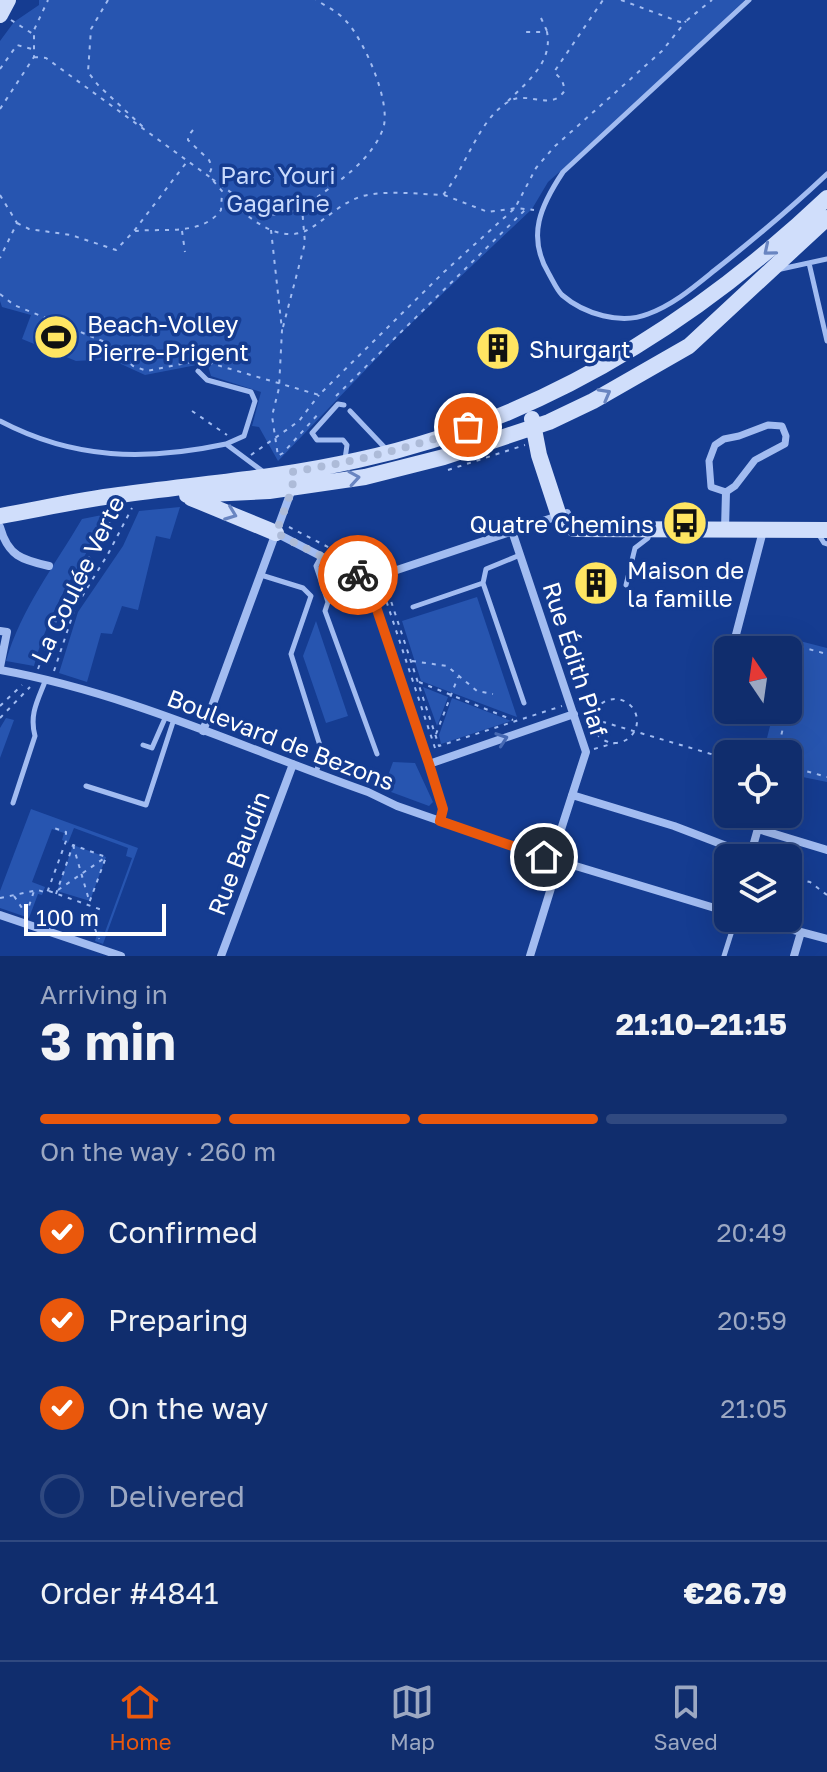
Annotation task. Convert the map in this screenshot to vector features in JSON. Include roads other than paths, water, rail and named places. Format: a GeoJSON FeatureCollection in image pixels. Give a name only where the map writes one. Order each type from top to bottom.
{"type":"FeatureCollection","features":[{"type":"Feature","properties":{"kind":"main road"},"geometry":{"type":"LineString","coordinates":[[0,14],[8,0]]}},
{"type":"Feature","properties":{"kind":"main road"},"geometry":{"type":"LineString","coordinates":[[0,516],[119,495],[269,476],[292,480],[439,438],[532,421],[600,368],[658,334],[740,275],[827,198]]}},
{"type":"Feature","properties":{"kind":"main road"},"geometry":{"type":"LineString","coordinates":[[137,493],[186,495],[404,468],[593,401],[689,346],[827,218]]}},
{"type":"Feature","properties":{"kind":"main road"},"geometry":{"type":"LineString","coordinates":[[532,421],[539,455],[565,524],[574,529],[763,530],[824,535]]}},
{"type":"Feature","properties":{"kind":"main road"},"geometry":{"type":"LineString","coordinates":[[186,495],[278,528]]}},
{"type":"Feature","properties":{"kind":"street"},"geometry":{"type":"LineString","coordinates":[[768,425],[782,426],[785,444],[755,460],[735,486],[726,492],[711,487],[709,461],[715,445],[724,439],[768,425]]}},
{"type":"Feature","properties":{"kind":"street"},"geometry":{"type":"LineString","coordinates":[[203,731],[278,528],[292,480]]}},
{"type":"Feature","properties":{"kind":"street"},"geometry":{"type":"LineString","coordinates":[[725,530],[726,492]]}},
{"type":"Feature","properties":{"kind":"street"},"geometry":{"type":"LineString","coordinates":[[368,584],[563,514]]}},
{"type":"Feature","properties":{"kind":"street"},"geometry":{"type":"LineString","coordinates":[[0,527],[6,545],[16,555],[49,566]]}},
{"type":"Feature","properties":{"kind":"street"},"geometry":{"type":"LineString","coordinates":[[278,528],[368,584],[443,809],[440,821]]}},
{"type":"Feature","properties":{"kind":"street"},"geometry":{"type":"LineString","coordinates":[[736,636],[763,530]]}},
{"type":"Feature","properties":{"kind":"street","name":"Rue Édith Piaf"},"geometry":{"type":"LineString","coordinates":[[512,531],[586,752],[556,845]]}},
{"type":"Feature","properties":{"kind":"street"},"geometry":{"type":"LineString","coordinates":[[0,631],[7,632],[0,668]]}},
{"type":"Feature","properties":{"kind":"street","name":"Boulevard de Bezons"},"geometry":{"type":"LineString","coordinates":[[0,668],[46,679],[170,718],[440,821],[544,857]]}},
{"type":"Feature","properties":{"kind":"street"},"geometry":{"type":"LineString","coordinates":[[429,764],[572,708]]}},
{"type":"Feature","properties":{"kind":"street","name":"Rue Baudin"},"geometry":{"type":"LineString","coordinates":[[221,956],[293,764]]}},
{"type":"Feature","properties":{"kind":"street"},"geometry":{"type":"LineString","coordinates":[[572,795],[674,826],[720,844]]}},
{"type":"Feature","properties":{"kind":"street"},"geometry":{"type":"LineString","coordinates":[[754,844],[758,829],[827,850]]}},
{"type":"Feature","properties":{"kind":"street"},"geometry":{"type":"LineString","coordinates":[[556,845],[568,851],[569,864],[563,871],[556,872],[546,865],[544,857],[547,850],[556,845]]}},
{"type":"Feature","properties":{"kind":"street"},"geometry":{"type":"LineString","coordinates":[[569,864],[714,908]]}},
{"type":"Feature","properties":{"kind":"street"},"geometry":{"type":"LineString","coordinates":[[530,956],[556,872]]}},
{"type":"Feature","properties":{"kind":"street"},"geometry":{"type":"LineString","coordinates":[[0,915],[24,919],[121,956]]}},
{"type":"Feature","properties":{"kind":"street"},"geometry":{"type":"LineString","coordinates":[[794,956],[801,932],[827,939]]}},
{"type":"Feature","properties":{"kind":"lane"},"geometry":{"type":"LineString","coordinates":[[749,0],[563,172],[544,201],[538,224],[539,247],[546,269],[561,293],[581,307],[617,319],[647,315],[681,297],[827,174]]}},
{"type":"Feature","properties":{"kind":"lane"},"geometry":{"type":"LineString","coordinates":[[768,271],[827,259]]}},
{"type":"Feature","properties":{"kind":"lane"},"geometry":{"type":"LineString","coordinates":[[809,263],[827,341]]}},
{"type":"Feature","properties":{"kind":"lane"},"geometry":{"type":"LineString","coordinates":[[0,421],[25,434],[110,455],[185,453],[226,444],[244,436],[255,396],[251,392],[207,380],[198,371]]}},
{"type":"Feature","properties":{"kind":"lane"},"geometry":{"type":"LineString","coordinates":[[344,405],[338,404],[312,433],[317,440],[343,440],[347,445],[344,463]]}},
{"type":"Feature","properties":{"kind":"lane"},"geometry":{"type":"LineString","coordinates":[[350,411],[390,452]]}},
{"type":"Feature","properties":{"kind":"lane"},"geometry":{"type":"LineString","coordinates":[[226,444],[269,476]]}},
{"type":"Feature","properties":{"kind":"lane"},"geometry":{"type":"LineString","coordinates":[[626,585],[635,548],[648,538],[649,530]]}},
{"type":"Feature","properties":{"kind":"lane"},"geometry":{"type":"LineString","coordinates":[[520,555],[486,569],[483,583],[524,703]]}},
{"type":"Feature","properties":{"kind":"lane"},"geometry":{"type":"LineString","coordinates":[[321,556],[316,566],[328,602],[325,611],[377,754]]}},
{"type":"Feature","properties":{"kind":"lane"},"geometry":{"type":"LineString","coordinates":[[260,575],[303,588],[311,596],[291,654],[322,752],[316,773]]}},
{"type":"Feature","properties":{"kind":"lane"},"geometry":{"type":"LineString","coordinates":[[413,607],[483,583]]}},
{"type":"Feature","properties":{"kind":"lane"},"geometry":{"type":"LineString","coordinates":[[13,803],[35,736],[32,716],[46,679]]}},
{"type":"Feature","properties":{"kind":"lane"},"geometry":{"type":"LineString","coordinates":[[143,745],[152,748],[170,718]]}},
{"type":"Feature","properties":{"kind":"lane"},"geometry":{"type":"LineString","coordinates":[[86,786],[146,805],[170,718]]}},
{"type":"Feature","properties":{"kind":"lane"},"geometry":{"type":"LineString","coordinates":[[724,956],[732,932]]}},
{"type":"Feature","properties":{"kind":"place","name":"Beach-Volley Pierre-Prigent"},"geometry":{"type":"Point","coordinates":[56,337]}},
{"type":"Feature","properties":{"kind":"place","name":"Shurgart"},"geometry":{"type":"Point","coordinates":[498,348]}},
{"type":"Feature","properties":{"kind":"place","name":"Quatre Chemins"},"geometry":{"type":"Point","coordinates":[685,523]}},
{"type":"Feature","properties":{"kind":"place","name":"Maison de la famille"},"geometry":{"type":"Point","coordinates":[596,583]}},
{"type":"Feature","properties":{"kind":"park label","name":"Parc Youri Gagarine"},"geometry":{"type":"Point","coordinates":[278,188]}}]}
